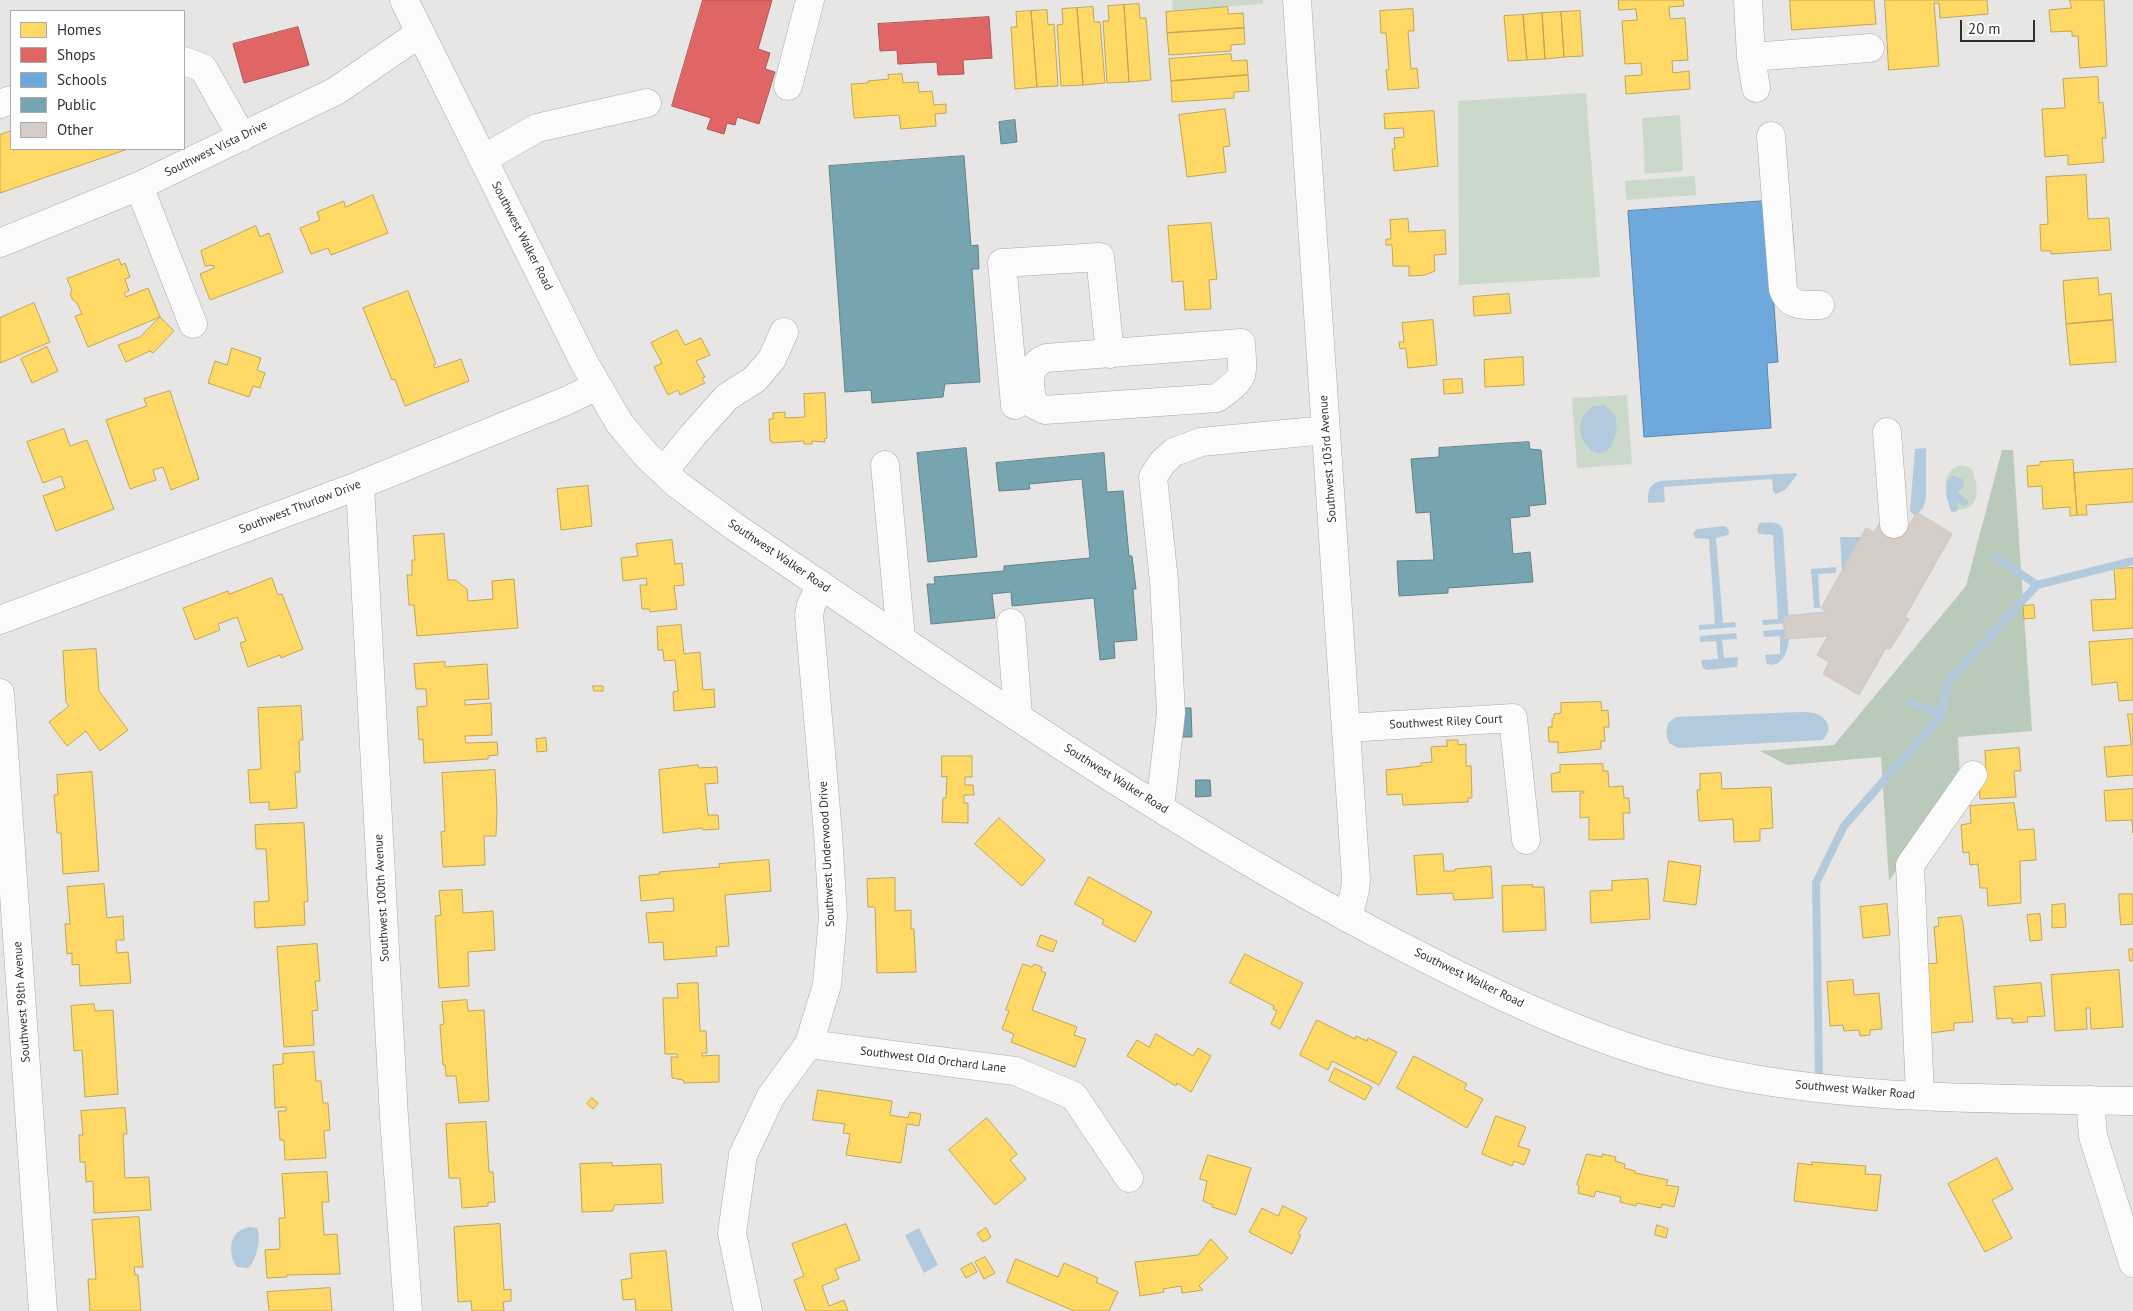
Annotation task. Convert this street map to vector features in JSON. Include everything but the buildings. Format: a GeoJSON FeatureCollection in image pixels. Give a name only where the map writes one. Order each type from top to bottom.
{"type":"FeatureCollection","features":[{"type":"Feature","properties":{"kind":"street","name":"Southwest Walker Road"},"geometry":{"type":"LineString","coordinates":[[404,0],[597,386],[620,424],[647,456],[678,485],[735,527],[1018,716],[1160,807],[1348,918],[1438,965],[1558,1021],[1661,1058],[1708,1070],[1784,1084],[1841,1091],[2133,1101]]}},
{"type":"Feature","properties":{"kind":"street"},"geometry":{"type":"LineString","coordinates":[[788,86],[810,0]]}},
{"type":"Feature","properties":{"kind":"street","name":"Southwest 103rd Avenue"},"geometry":{"type":"LineString","coordinates":[[1297,0],[1356,879],[1348,918]]}},
{"type":"Feature","properties":{"kind":"street"},"geometry":{"type":"LineString","coordinates":[[1748,0],[1751,57],[1756,88]]}},
{"type":"Feature","properties":{"kind":"street","name":"Southwest Vista Drive"},"geometry":{"type":"LineString","coordinates":[[0,243],[139,186],[336,91],[420,33]]}},
{"type":"Feature","properties":{"kind":"street"},"geometry":{"type":"LineString","coordinates":[[1751,57],[1870,48]]}},
{"type":"Feature","properties":{"kind":"street"},"geometry":{"type":"LineString","coordinates":[[185,60],[203,68],[242,137]]}},
{"type":"Feature","properties":{"kind":"street"},"geometry":{"type":"LineString","coordinates":[[484,160],[537,128],[647,103]]}},
{"type":"Feature","properties":{"kind":"street"},"geometry":{"type":"LineString","coordinates":[[1771,136],[1783,289],[1786,298],[1791,302],[1802,306],[1820,305]]}},
{"type":"Feature","properties":{"kind":"street"},"geometry":{"type":"LineString","coordinates":[[139,186],[194,324]]}},
{"type":"Feature","properties":{"kind":"street"},"geometry":{"type":"LineString","coordinates":[[1033,404],[1029,379],[1039,361],[1046,358],[1110,354],[1241,343],[1243,372],[1239,382],[1217,398],[1046,410],[1033,404],[1015,406],[1002,263],[1100,257],[1110,354]]}},
{"type":"Feature","properties":{"kind":"street"},"geometry":{"type":"LineString","coordinates":[[664,472],[693,434],[727,397],[755,379],[772,359],[784,332]]}},
{"type":"Feature","properties":{"kind":"street","name":"Southwest Thurlow Drive"},"geometry":{"type":"LineString","coordinates":[[0,620],[360,485],[566,401],[597,386]]}},
{"type":"Feature","properties":{"kind":"street"},"geometry":{"type":"LineString","coordinates":[[1217,398],[1222,440]]}},
{"type":"Feature","properties":{"kind":"street"},"geometry":{"type":"LineString","coordinates":[[1160,807],[1171,713],[1164,581],[1153,477],[1162,463],[1174,452],[1201,442],[1326,430]]}},
{"type":"Feature","properties":{"kind":"street"},"geometry":{"type":"LineString","coordinates":[[1887,432],[1894,524]]}},
{"type":"Feature","properties":{"kind":"street"},"geometry":{"type":"LineString","coordinates":[[885,465],[901,638]]}},
{"type":"Feature","properties":{"kind":"street","name":"Southwest 100th Avenue"},"geometry":{"type":"LineString","coordinates":[[360,485],[394,1117],[408,1311]]}},
{"type":"Feature","properties":{"kind":"street","name":"Southwest Underwood Drive"},"geometry":{"type":"LineString","coordinates":[[748,1311],[732,1233],[743,1155],[771,1096],[809,1044],[827,985],[833,917],[828,823],[809,615],[821,585]]}},
{"type":"Feature","properties":{"kind":"street"},"geometry":{"type":"LineString","coordinates":[[1011,623],[1018,716]]}},
{"type":"Feature","properties":{"kind":"street","name":"Southwest 98th Avenue"},"geometry":{"type":"LineString","coordinates":[[0,692],[43,1311]]}},
{"type":"Feature","properties":{"kind":"street","name":"Southwest Riley Court"},"geometry":{"type":"LineString","coordinates":[[1346,728],[1513,718],[1526,840]]}},
{"type":"Feature","properties":{"kind":"street"},"geometry":{"type":"LineString","coordinates":[[1920,1095],[1910,865],[1973,775]]}},
{"type":"Feature","properties":{"kind":"street","name":"Southwest Old Orchard Lane"},"geometry":{"type":"LineString","coordinates":[[809,1044],[1016,1071],[1074,1096],[1129,1178]]}},
{"type":"Feature","properties":{"kind":"street"},"geometry":{"type":"LineString","coordinates":[[2090,1100],[2093,1136],[2133,1263]]}},
{"type":"Feature","properties":{"kind":"green space"},"geometry":{"type":"Polygon","coordinates":[[[1172,0],[1263,0],[1263,4],[1173,10],[1172,0]]]}},
{"type":"Feature","properties":{"kind":"green space"},"geometry":{"type":"Polygon","coordinates":[[[1586,93],[1600,277],[1459,285],[1458,101],[1586,93]]]}},
{"type":"Feature","properties":{"kind":"green space"},"geometry":{"type":"Polygon","coordinates":[[[1680,115],[1683,171],[1645,174],[1642,118],[1680,115]]]}},
{"type":"Feature","properties":{"kind":"green space"},"geometry":{"type":"Polygon","coordinates":[[[1695,176],[1696,195],[1626,200],[1625,181],[1695,176]]]}},
{"type":"Feature","properties":{"kind":"green space"},"geometry":{"type":"Polygon","coordinates":[[[1627,395],[1632,464],[1577,468],[1572,398],[1627,395]]]}},
{"type":"Feature","properties":{"kind":"green space"},"geometry":{"type":"Polygon","coordinates":[[[2002,450],[2013,450],[2032,731],[1958,737],[1960,777],[1889,881],[1881,757],[1787,765],[1760,751],[1834,745],[1966,586],[2002,450]]]}},
{"type":"Feature","properties":{"kind":"green space"},"geometry":{"type":"Polygon","coordinates":[[[1962,465],[1971,468],[1974,475],[1977,491],[1976,498],[1968,508],[1961,510],[1952,509],[1947,496],[1947,477],[1955,468],[1962,465]]]}},
{"type":"Feature","properties":{"kind":"water"},"geometry":{"type":"Polygon","coordinates":[[[1604,405],[1615,416],[1617,427],[1611,446],[1603,453],[1598,453],[1590,450],[1584,442],[1580,425],[1583,417],[1593,406],[1604,405]]]}},
{"type":"Feature","properties":{"kind":"water"},"geometry":{"type":"Polygon","coordinates":[[[1926,448],[1926,499],[1923,508],[1915,516],[1910,511],[1915,449],[1926,448]]]}},
{"type":"Feature","properties":{"kind":"water"},"geometry":{"type":"Polygon","coordinates":[[[1796,473],[1797,475],[1785,490],[1776,494],[1773,491],[1772,479],[1664,487],[1665,502],[1648,503],[1651,487],[1660,481],[1796,473]]]}},
{"type":"Feature","properties":{"kind":"water"},"geometry":{"type":"Polygon","coordinates":[[[1759,523],[1776,523],[1783,530],[1789,623],[1763,625],[1762,620],[1778,619],[1773,535],[1759,534],[1757,531],[1759,523]]]}},
{"type":"Feature","properties":{"kind":"water"},"geometry":{"type":"Polygon","coordinates":[[[1725,526],[1729,530],[1728,535],[1716,538],[1723,623],[1735,622],[1736,627],[1699,630],[1699,625],[1715,624],[1709,539],[1695,538],[1693,533],[1697,529],[1725,526]]]}},
{"type":"Feature","properties":{"kind":"water"},"geometry":{"type":"Polygon","coordinates":[[[1840,537],[1862,537],[1842,570],[1840,537]]]}},
{"type":"Feature","properties":{"kind":"water"},"geometry":{"type":"Polygon","coordinates":[[[1836,567],[1836,573],[1818,574],[1820,608],[1814,608],[1811,569],[1836,567]]]}},
{"type":"Feature","properties":{"kind":"water"},"geometry":{"type":"Polygon","coordinates":[[[1789,629],[1789,641],[1783,659],[1773,665],[1767,664],[1765,655],[1780,654],[1780,636],[1764,637],[1763,631],[1789,629]]]}},
{"type":"Feature","properties":{"kind":"water"},"geometry":{"type":"Polygon","coordinates":[[[1736,633],[1737,639],[1722,640],[1724,658],[1738,657],[1737,667],[1707,670],[1703,668],[1701,660],[1718,659],[1716,641],[1700,642],[1700,636],[1736,633]]]}},
{"type":"Feature","properties":{"kind":"water"},"geometry":{"type":"Polygon","coordinates":[[[1815,713],[1827,722],[1828,733],[1822,740],[1678,748],[1669,743],[1666,733],[1668,723],[1676,717],[1815,713]]]}},
{"type":"Feature","properties":{"kind":"water"},"geometry":{"type":"Polygon","coordinates":[[[251,1227],[257,1228],[259,1237],[256,1255],[248,1268],[237,1267],[232,1257],[231,1245],[239,1231],[251,1227]]]}},
{"type":"Feature","properties":{"kind":"water"},"geometry":{"type":"Polygon","coordinates":[[[919,1228],[938,1265],[924,1273],[905,1235],[919,1228]]]}},
{"type":"Feature","properties":{"kind":"waterway"},"geometry":{"type":"LineString","coordinates":[[1954,508],[1950,494],[1951,483],[1954,480],[1959,482],[1960,485],[1954,490],[1955,496],[1964,502]]}},
{"type":"Feature","properties":{"kind":"waterway"},"geometry":{"type":"LineString","coordinates":[[1996,557],[2037,585]]}},
{"type":"Feature","properties":{"kind":"waterway"},"geometry":{"type":"LineString","coordinates":[[1819,1078],[1816,883],[1844,826],[1942,714],[1948,681],[2037,585],[2133,561]]}},
{"type":"Feature","properties":{"kind":"waterway"},"geometry":{"type":"LineString","coordinates":[[1911,703],[1942,714]]}}]}
